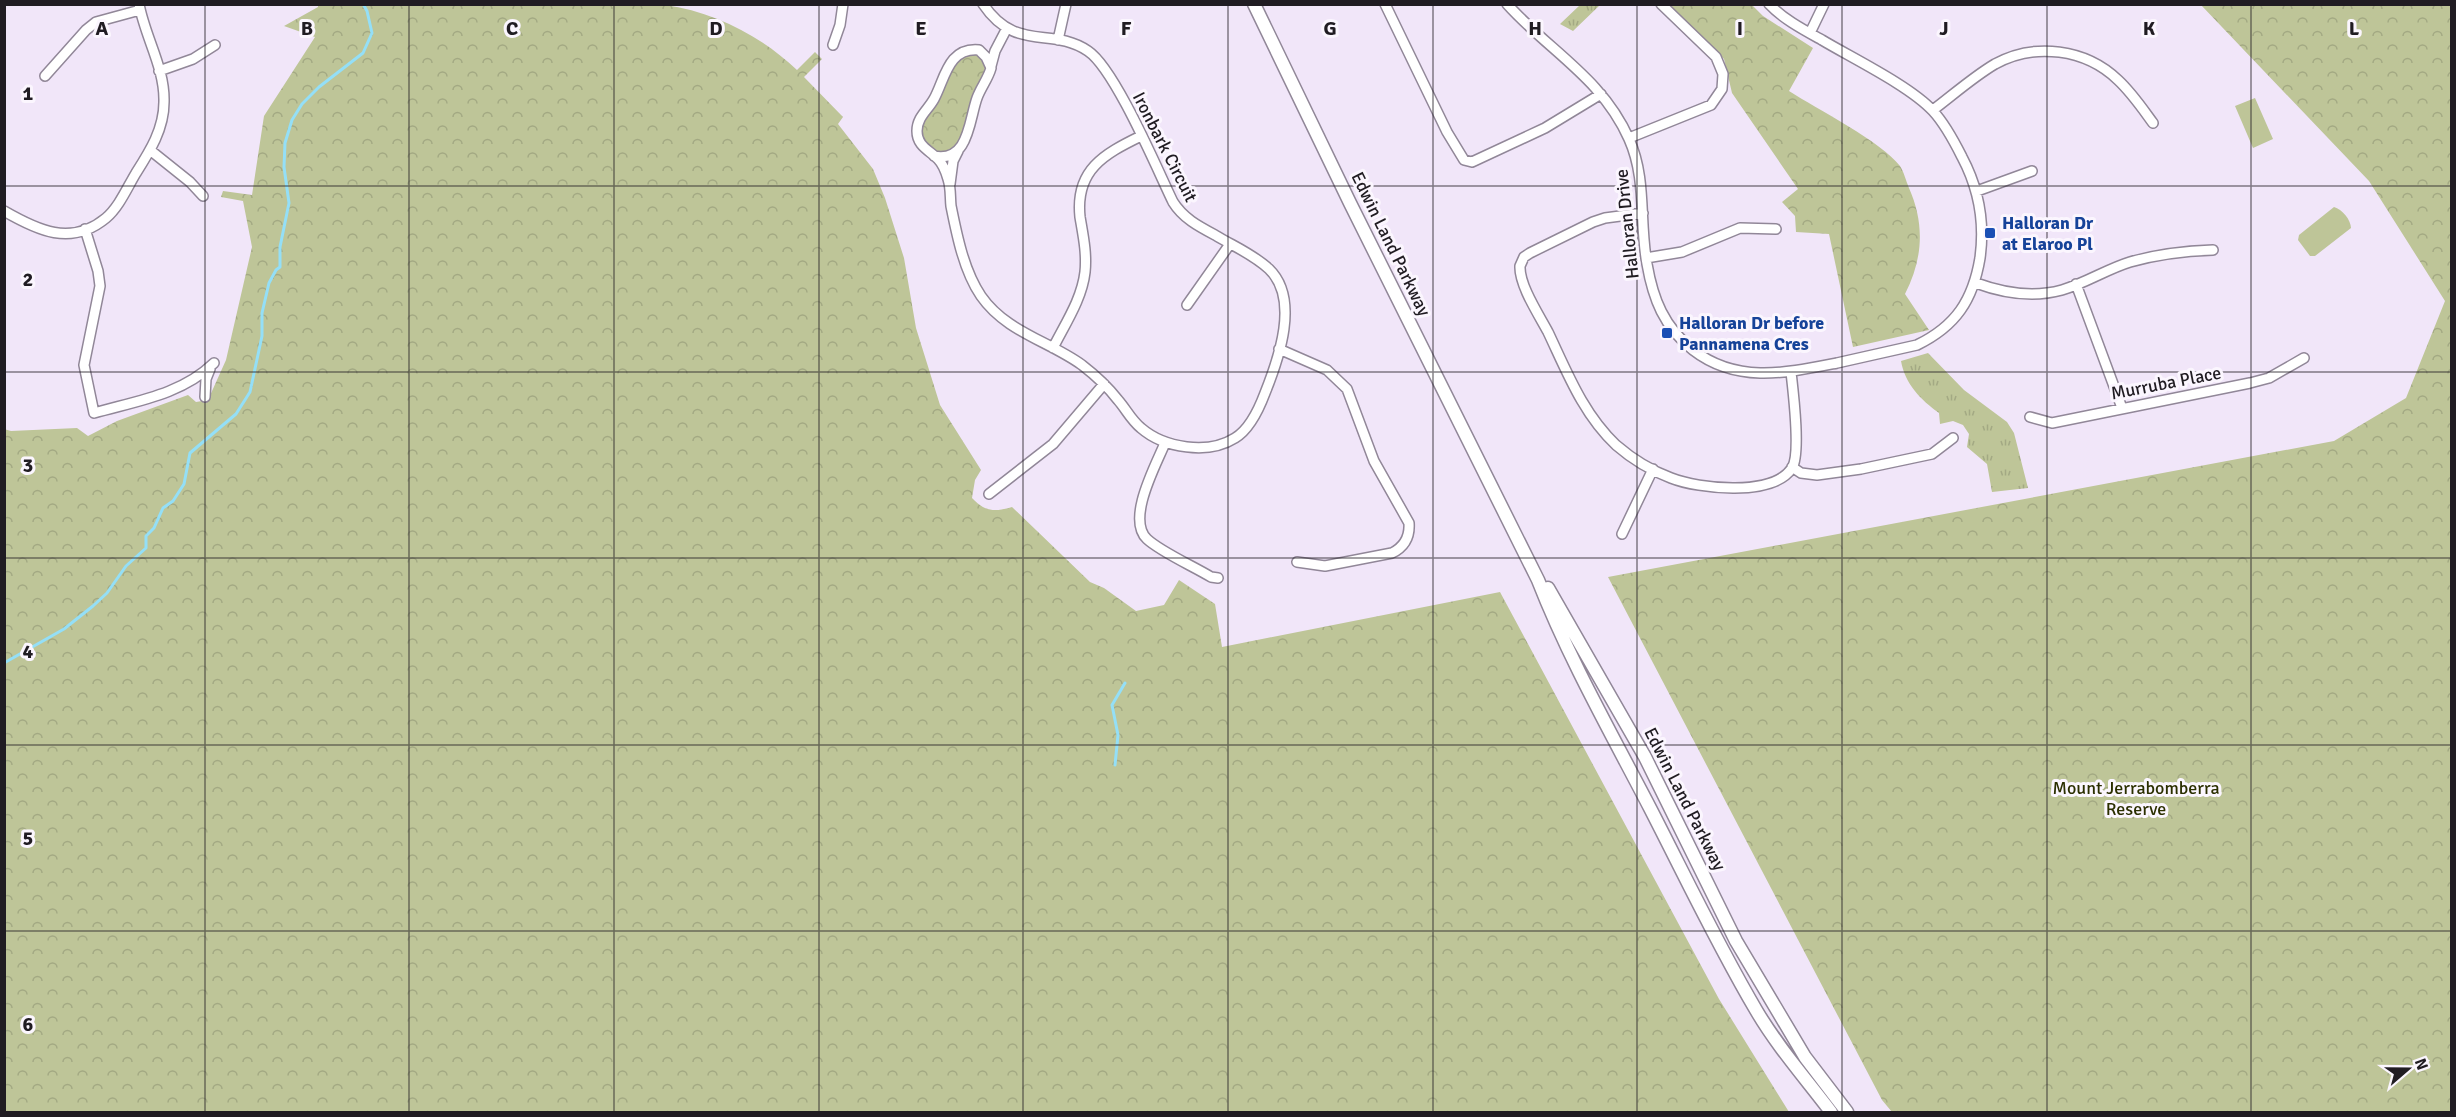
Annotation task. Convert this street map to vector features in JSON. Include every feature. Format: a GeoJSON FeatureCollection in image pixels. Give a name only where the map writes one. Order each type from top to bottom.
{"type":"FeatureCollection","features":[{"type":"Feature","properties":{"kind":"main road","name":"Edwin Land Parkway"},"geometry":{"type":"LineString","coordinates":[[1254,4],[1355,214],[1538,580],[1554,621],[1596,707],[1650,808],[1695,900],[1758,1012],[1831,1113]]}},
{"type":"Feature","properties":{"kind":"main road","name":"Edwin Land Parkway"},"geometry":{"type":"LineString","coordinates":[[1498,498],[1645,757],[1736,941],[1805,1056],[1847,1113]]}},
{"type":"Feature","properties":{"kind":"street"},"geometry":{"type":"LineString","coordinates":[[833,45],[840,25],[843,4]]}},
{"type":"Feature","properties":{"kind":"street","name":"Ironbark Circuit"},"geometry":{"type":"LineString","coordinates":[[983,4],[990,14],[1007,28],[1029,37],[1058,40],[1081,46],[1100,61],[1112,77],[1181,214],[1246,252],[1269,269],[1283,289],[1286,304],[1285,320],[1271,379],[1257,411],[1237,437],[1223,444],[1200,446],[1165,443],[1140,427],[1104,384],[1082,365],[1008,323],[982,297],[965,261],[951,204],[950,186],[954,159],[967,135],[976,100],[989,76],[996,48],[1007,28]]}},
{"type":"Feature","properties":{"kind":"street"},"geometry":{"type":"LineString","coordinates":[[1058,40],[1066,4]]}},
{"type":"Feature","properties":{"kind":"street"},"geometry":{"type":"LineString","coordinates":[[1385,4],[1447,132],[1464,160],[1472,162],[1545,128],[1601,94]]}},
{"type":"Feature","properties":{"kind":"street","name":"Halloran Drive"},"geometry":{"type":"LineString","coordinates":[[1507,4],[1579,70],[1618,117],[1637,160],[1642,186],[1646,258],[1651,289],[1661,313],[1675,332],[1693,350],[1732,370],[1752,374],[1791,372],[1917,345],[1930,339],[1952,320],[1965,305],[1976,283],[1981,229],[1977,191],[1954,142],[1933,110],[1904,88],[1810,33],[1769,4]]}},
{"type":"Feature","properties":{"kind":"street"},"geometry":{"type":"LineString","coordinates":[[1629,138],[1711,105],[1722,89],[1723,74],[1716,57],[1661,4]]}},
{"type":"Feature","properties":{"kind":"street"},"geometry":{"type":"LineString","coordinates":[[1810,33],[1824,4]]}},
{"type":"Feature","properties":{"kind":"street"},"geometry":{"type":"LineString","coordinates":[[4,211],[49,233],[70,233],[85,229],[106,218],[115,208],[159,132],[164,110],[164,94],[140,7],[96,22],[45,76]]}},
{"type":"Feature","properties":{"kind":"street","name":"Ironbark Circuit"},"geometry":{"type":"LineString","coordinates":[[950,186],[945,172],[934,156],[919,141],[917,132],[919,122],[934,100],[951,63],[963,53],[994,43],[1007,28]]}},
{"type":"Feature","properties":{"kind":"street"},"geometry":{"type":"LineString","coordinates":[[159,71],[193,59],[215,45]]}},
{"type":"Feature","properties":{"kind":"street"},"geometry":{"type":"LineString","coordinates":[[975,50],[982,52],[991,66]]}},
{"type":"Feature","properties":{"kind":"street"},"geometry":{"type":"LineString","coordinates":[[1933,110],[2002,61],[2025,53],[2052,51],[2080,56],[2107,70],[2125,87],[2153,123]]}},
{"type":"Feature","properties":{"kind":"street"},"geometry":{"type":"LineString","coordinates":[[1053,348],[1081,293],[1085,273],[1080,196],[1087,177],[1094,165],[1107,153],[1141,136]]}},
{"type":"Feature","properties":{"kind":"street"},"geometry":{"type":"LineString","coordinates":[[934,156],[946,156],[959,149]]}},
{"type":"Feature","properties":{"kind":"street"},"geometry":{"type":"LineString","coordinates":[[150,150],[190,182],[203,196]]}},
{"type":"Feature","properties":{"kind":"street"},"geometry":{"type":"LineString","coordinates":[[1977,191],[2032,171]]}},
{"type":"Feature","properties":{"kind":"street"},"geometry":{"type":"LineString","coordinates":[[1643,213],[1605,218],[1593,222],[1530,253],[1522,261],[1520,269],[1525,286],[1588,413],[1618,446],[1653,469],[1678,481],[1726,488],[1780,479],[1795,461],[1795,418],[1791,372]]}},
{"type":"Feature","properties":{"kind":"street"},"geometry":{"type":"LineString","coordinates":[[1646,258],[1682,252],[1740,228],[1776,229]]}},
{"type":"Feature","properties":{"kind":"street"},"geometry":{"type":"LineString","coordinates":[[85,229],[98,271],[100,286],[84,364],[94,413],[176,389],[194,380],[215,361],[206,379],[205,397]]}},
{"type":"Feature","properties":{"kind":"street"},"geometry":{"type":"LineString","coordinates":[[1187,305],[1230,244]]}},
{"type":"Feature","properties":{"kind":"street"},"geometry":{"type":"LineString","coordinates":[[1976,283],[1993,289],[2028,294],[2061,290],[2119,266],[2150,257],[2212,250]]}},
{"type":"Feature","properties":{"kind":"street"},"geometry":{"type":"LineString","coordinates":[[2076,284],[2122,408]]}},
{"type":"Feature","properties":{"kind":"street"},"geometry":{"type":"LineString","coordinates":[[1279,350],[1327,370],[1347,390],[1374,461],[1409,524],[1404,543],[1392,553],[1329,566],[1297,561]]}},
{"type":"Feature","properties":{"kind":"street","name":"Murruba Place"},"geometry":{"type":"LineString","coordinates":[[2030,417],[2052,423],[2263,380],[2304,358]]}},
{"type":"Feature","properties":{"kind":"street"},"geometry":{"type":"LineString","coordinates":[[989,494],[1053,444],[1104,384]]}},
{"type":"Feature","properties":{"kind":"street"},"geometry":{"type":"LineString","coordinates":[[1792,467],[1801,473],[1817,475],[1861,469],[1932,454],[1953,438]]}},
{"type":"Feature","properties":{"kind":"street"},"geometry":{"type":"LineString","coordinates":[[1165,443],[1138,512],[1140,529],[1148,540],[1211,577],[1218,578]]}},
{"type":"Feature","properties":{"kind":"street"},"geometry":{"type":"LineString","coordinates":[[1622,534],[1653,469]]}},
{"type":"Feature","properties":{"kind":"green space"},"geometry":{"type":"Polygon","coordinates":[[[318,5],[665,5],[702,13],[736,27],[768,46],[797,70],[815,52],[822,59],[804,77],[843,117],[838,124],[873,169],[885,198],[904,258],[916,328],[940,405],[981,470],[975,480],[972,498],[990,510],[1012,507],[1090,582],[1104,588],[1136,611],[1164,605],[1179,580],[1215,604],[1222,647],[1500,592],[1719,999],[1789,1112],[5,1112],[4,429],[11,431],[77,428],[88,436],[117,421],[188,395],[196,402],[208,400],[226,360],[252,247],[243,201],[221,197],[223,191],[252,195],[264,116],[315,37],[284,26],[318,5]]]}},
{"type":"Feature","properties":{"kind":"green space"},"geometry":{"type":"Polygon","coordinates":[[[1580,5],[1600,5],[1573,31],[1560,24],[1580,5]]]}},
{"type":"Feature","properties":{"kind":"green space"},"geometry":{"type":"Polygon","coordinates":[[[1670,5],[1752,5],[1763,16],[1813,48],[1789,91],[1864,136],[1900,166],[1914,201],[1920,228],[1918,255],[1905,294],[1929,330],[1853,347],[1829,234],[1796,232],[1795,216],[1782,202],[1798,189],[1732,93],[1724,59],[1670,5]]]}},
{"type":"Feature","properties":{"kind":"green space","name":"Mount Jerrabomberra Reserve"},"geometry":{"type":"Polygon","coordinates":[[[2201,5],[2451,5],[2451,1112],[1892,1112],[1882,1100],[1608,577],[2334,441],[2406,398],[2445,301],[2369,181],[2201,5]]]}},
{"type":"Feature","properties":{"kind":"green space"},"geometry":{"type":"Polygon","coordinates":[[[979,55],[987,67],[961,140],[951,149],[937,151],[923,139],[922,123],[952,67],[964,56],[979,55]]]}},
{"type":"Feature","properties":{"kind":"green space"},"geometry":{"type":"Polygon","coordinates":[[[2255,98],[2273,139],[2253,148],[2235,106],[2255,98]]]}},
{"type":"Feature","properties":{"kind":"green space"},"geometry":{"type":"Polygon","coordinates":[[[2334,207],[2346,215],[2351,228],[2315,256],[2310,256],[2298,240],[2299,235],[2334,207]]]}},
{"type":"Feature","properties":{"kind":"green space"},"geometry":{"type":"Polygon","coordinates":[[[1928,353],[1964,390],[2007,422],[2014,433],[2028,488],[1992,492],[1987,464],[1967,447],[1969,434],[1963,425],[1953,421],[1940,424],[1939,413],[1915,391],[1906,377],[1901,361],[1928,353]]]}},
{"type":"Feature","properties":{"kind":"waterway"},"geometry":{"type":"LineString","coordinates":[[4,663],[64,629],[107,593],[126,566],[146,548],[146,536],[154,528],[163,508],[173,501],[184,484],[190,453],[236,414],[250,392],[262,336],[262,313],[269,283],[280,267],[280,247],[289,203],[284,167],[285,143],[292,120],[302,104],[319,87],[363,53],[372,33],[363,4]]}},
{"type":"Feature","properties":{"kind":"waterway"},"geometry":{"type":"LineString","coordinates":[[1115,765],[1118,735],[1112,705],[1125,683]]}},
{"type":"Feature","properties":{"kind":"place","name":"Halloran Dr at Elaroo Pl"},"geometry":{"type":"Point","coordinates":[1990,233]}},
{"type":"Feature","properties":{"kind":"place","name":"Halloran Dr before Pannamena Cres"},"geometry":{"type":"Point","coordinates":[1667,333]}}]}
